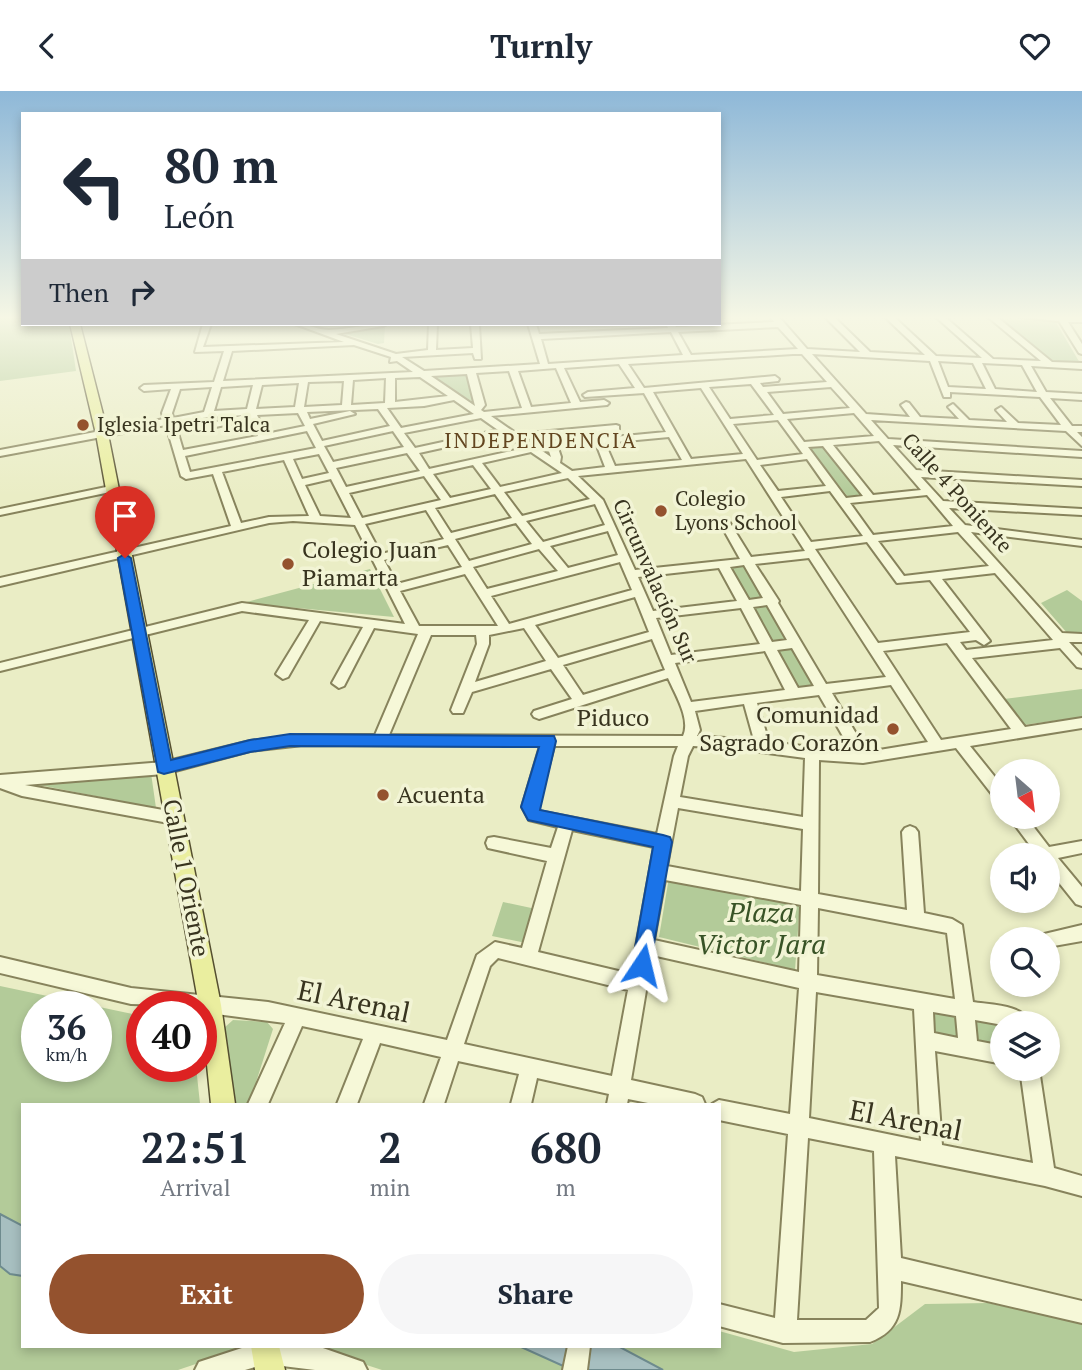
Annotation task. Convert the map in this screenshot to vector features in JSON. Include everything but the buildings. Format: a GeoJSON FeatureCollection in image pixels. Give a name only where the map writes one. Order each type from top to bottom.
{"type":"FeatureCollection","features":[{"type":"Feature","properties":{"kind":"main road","name":"Calle 1 Oriente"},"geometry":{"type":"LineString","coordinates":[[88,377],[102,434],[207,991]]}},
{"type":"Feature","properties":{"kind":"main road","name":"Calle 1 Oriente"},"geometry":{"type":"LineString","coordinates":[[217,1058],[223,1103]]}},
{"type":"Feature","properties":{"kind":"street"},"geometry":{"type":"LineString","coordinates":[[208,414],[220,377]]}},
{"type":"Feature","properties":{"kind":"street"},"geometry":{"type":"LineString","coordinates":[[346,407],[349,377]]}},
{"type":"Feature","properties":{"kind":"street"},"geometry":{"type":"LineString","coordinates":[[144,388],[358,377]]}},
{"type":"Feature","properties":{"kind":"street"},"geometry":{"type":"LineString","coordinates":[[391,377],[384,407],[447,502]]}},
{"type":"Feature","properties":{"kind":"street","name":"Circunvalación Sur"},"geometry":{"type":"LineString","coordinates":[[427,377],[570,474],[598,500],[612,527],[693,723],[681,756],[671,801],[618,1096]]}},
{"type":"Feature","properties":{"kind":"street"},"geometry":{"type":"LineString","coordinates":[[477,377],[479,412]]}},
{"type":"Feature","properties":{"kind":"street"},"geometry":{"type":"LineString","coordinates":[[516,377],[527,410]]}},
{"type":"Feature","properties":{"kind":"street"},"geometry":{"type":"LineString","coordinates":[[564,377],[575,401]]}},
{"type":"Feature","properties":{"kind":"street"},"geometry":{"type":"LineString","coordinates":[[634,377],[673,434],[688,462]]}},
{"type":"Feature","properties":{"kind":"street","name":"Calle 4 Poniente"},"geometry":{"type":"LineString","coordinates":[[828,377],[1082,664]]}},
{"type":"Feature","properties":{"kind":"street"},"geometry":{"type":"LineString","coordinates":[[940,377],[949,399],[965,422]]}},
{"type":"Feature","properties":{"kind":"street"},"geometry":{"type":"LineString","coordinates":[[984,377],[992,392]]}},
{"type":"Feature","properties":{"kind":"street"},"geometry":{"type":"LineString","coordinates":[[1033,377],[1068,429],[1082,443]]}},
{"type":"Feature","properties":{"kind":"street"},"geometry":{"type":"LineString","coordinates":[[304,379],[301,409],[393,589],[420,630]]}},
{"type":"Feature","properties":{"kind":"street"},"geometry":{"type":"LineString","coordinates":[[757,385],[775,379],[782,388]]}},
{"type":"Feature","properties":{"kind":"street"},"geometry":{"type":"LineString","coordinates":[[259,381],[252,414],[263,437]]}},
{"type":"Feature","properties":{"kind":"street"},"geometry":{"type":"LineString","coordinates":[[177,386],[167,413],[187,476],[287,457],[320,447],[479,412],[527,410],[644,390],[703,385],[782,388],[834,384]]}},
{"type":"Feature","properties":{"kind":"street"},"geometry":{"type":"LineString","coordinates":[[703,385],[937,745]]}},
{"type":"Feature","properties":{"kind":"street"},"geometry":{"type":"LineString","coordinates":[[757,385],[901,580],[998,569]]}},
{"type":"Feature","properties":{"kind":"street"},"geometry":{"type":"LineString","coordinates":[[949,399],[992,392],[1082,397]]}},
{"type":"Feature","properties":{"kind":"street"},"geometry":{"type":"LineString","coordinates":[[0,453],[208,414],[384,407],[457,397]]}},
{"type":"Feature","properties":{"kind":"street"},"geometry":{"type":"LineString","coordinates":[[602,399],[621,439]]}},
{"type":"Feature","properties":{"kind":"street"},"geometry":{"type":"LineString","coordinates":[[906,405],[918,420]]}},
{"type":"Feature","properties":{"kind":"street"},"geometry":{"type":"LineString","coordinates":[[180,454],[384,407]]}},
{"type":"Feature","properties":{"kind":"street"},"geometry":{"type":"LineString","coordinates":[[1001,410],[1015,425]]}},
{"type":"Feature","properties":{"kind":"street"},"geometry":{"type":"LineString","coordinates":[[512,411],[514,435]]}},
{"type":"Feature","properties":{"kind":"street"},"geometry":{"type":"LineString","coordinates":[[201,427],[252,414]]}},
{"type":"Feature","properties":{"kind":"street"},"geometry":{"type":"LineString","coordinates":[[727,422],[860,414],[1082,429]]}},
{"type":"Feature","properties":{"kind":"street"},"geometry":{"type":"LineString","coordinates":[[299,483],[332,470],[411,450],[514,435],[616,428]]}},
{"type":"Feature","properties":{"kind":"street"},"geometry":{"type":"LineString","coordinates":[[594,430],[611,470]]}},
{"type":"Feature","properties":{"kind":"street"},"geometry":{"type":"LineString","coordinates":[[548,434],[556,457],[555,464]]}},
{"type":"Feature","properties":{"kind":"street"},"geometry":{"type":"LineString","coordinates":[[599,441],[673,434]]}},
{"type":"Feature","properties":{"kind":"street"},"geometry":{"type":"LineString","coordinates":[[801,445],[884,440],[1082,454]]}},
{"type":"Feature","properties":{"kind":"street"},"geometry":{"type":"LineString","coordinates":[[826,443],[870,498]]}},
{"type":"Feature","properties":{"kind":"street"},"geometry":{"type":"LineString","coordinates":[[228,444],[236,467]]}},
{"type":"Feature","properties":{"kind":"street"},"geometry":{"type":"LineString","coordinates":[[342,491],[533,449]]}},
{"type":"Feature","properties":{"kind":"street"},"geometry":{"type":"LineString","coordinates":[[0,582],[285,518],[359,522],[570,474],[688,462],[810,456]]}},
{"type":"Feature","properties":{"kind":"street"},"geometry":{"type":"LineString","coordinates":[[287,457],[316,520]]}},
{"type":"Feature","properties":{"kind":"street"},"geometry":{"type":"LineString","coordinates":[[476,462],[565,573]]}},
{"type":"Feature","properties":{"kind":"street"},"geometry":{"type":"LineString","coordinates":[[217,471],[237,528]]}},
{"type":"Feature","properties":{"kind":"street"},"geometry":{"type":"LineString","coordinates":[[913,473],[1082,483]]}},
{"type":"Feature","properties":{"kind":"street"},"geometry":{"type":"LineString","coordinates":[[774,495],[833,488]]}},
{"type":"Feature","properties":{"kind":"street"},"geometry":{"type":"LineString","coordinates":[[0,512],[111,489]]}},
{"type":"Feature","properties":{"kind":"street"},"geometry":{"type":"LineString","coordinates":[[843,501],[929,492]]}},
{"type":"Feature","properties":{"kind":"street"},"geometry":{"type":"LineString","coordinates":[[377,558],[598,500]]}},
{"type":"Feature","properties":{"kind":"street"},"geometry":{"type":"LineString","coordinates":[[940,504],[1030,522],[1082,543]]}},
{"type":"Feature","properties":{"kind":"street"},"geometry":{"type":"LineString","coordinates":[[429,506],[506,629]]}},
{"type":"Feature","properties":{"kind":"street"},"geometry":{"type":"LineString","coordinates":[[631,574],[749,561],[870,538],[1030,522],[1082,512]]}},
{"type":"Feature","properties":{"kind":"street"},"geometry":{"type":"LineString","coordinates":[[726,525],[825,689],[863,758]]}},
{"type":"Feature","properties":{"kind":"street"},"geometry":{"type":"LineString","coordinates":[[393,589],[612,527]]}},
{"type":"Feature","properties":{"kind":"street"},"geometry":{"type":"LineString","coordinates":[[484,594],[624,557]]}},
{"type":"Feature","properties":{"kind":"street"},"geometry":{"type":"LineString","coordinates":[[723,564],[794,693]]}},
{"type":"Feature","properties":{"kind":"street"},"geometry":{"type":"LineString","coordinates":[[933,576],[992,652]]}},
{"type":"Feature","properties":{"kind":"street"},"geometry":{"type":"LineString","coordinates":[[0,667],[242,607],[420,630],[482,631],[506,629],[639,592]]}},
{"type":"Feature","properties":{"kind":"street"},"geometry":{"type":"LineString","coordinates":[[648,615],[773,601]]}},
{"type":"Feature","properties":{"kind":"street"},"geometry":{"type":"LineString","coordinates":[[283,674],[317,616]]}},
{"type":"Feature","properties":{"kind":"street"},"geometry":{"type":"LineString","coordinates":[[339,683],[371,623]]}},
{"type":"Feature","properties":{"kind":"street"},"geometry":{"type":"LineString","coordinates":[[527,623],[580,701]]}},
{"type":"Feature","properties":{"kind":"street"},"geometry":{"type":"LineString","coordinates":[[380,739],[420,630]]}},
{"type":"Feature","properties":{"kind":"street"},"geometry":{"type":"LineString","coordinates":[[458,710],[484,641],[482,631]]}},
{"type":"Feature","properties":{"kind":"street"},"geometry":{"type":"LineString","coordinates":[[466,689],[656,634]]}},
{"type":"Feature","properties":{"kind":"street"},"geometry":{"type":"LineString","coordinates":[[874,648],[979,635]]}},
{"type":"Feature","properties":{"kind":"street"},"geometry":{"type":"LineString","coordinates":[[964,655],[1082,638]]}},
{"type":"Feature","properties":{"kind":"street"},"geometry":{"type":"LineString","coordinates":[[951,639],[1021,732]]}},
{"type":"Feature","properties":{"kind":"street"},"geometry":{"type":"LineString","coordinates":[[539,713],[580,701],[670,666],[797,643]]}},
{"type":"Feature","properties":{"kind":"street"},"geometry":{"type":"LineString","coordinates":[[687,707],[895,680]]}},
{"type":"Feature","properties":{"kind":"street"},"geometry":{"type":"LineString","coordinates":[[749,699],[763,746]]}},
{"type":"Feature","properties":{"kind":"street","name":"Piduco"},"geometry":{"type":"LineString","coordinates":[[0,781],[164,768],[276,742],[380,739],[688,741],[763,746],[812,754],[863,758],[1082,723]]}},
{"type":"Feature","properties":{"kind":"street"},"geometry":{"type":"LineString","coordinates":[[548,741],[530,807],[531,813],[538,818],[663,842]]}},
{"type":"Feature","properties":{"kind":"street"},"geometry":{"type":"LineString","coordinates":[[960,743],[990,781]]}},
{"type":"Feature","properties":{"kind":"street"},"geometry":{"type":"LineString","coordinates":[[783,1332],[787,1314],[808,982],[812,754]]}},
{"type":"Feature","properties":{"kind":"street"},"geometry":{"type":"LineString","coordinates":[[0,781],[6,786],[22,790],[174,818]]}},
{"type":"Feature","properties":{"kind":"street"},"geometry":{"type":"LineString","coordinates":[[671,801],[810,824]]}},
{"type":"Feature","properties":{"kind":"street"},"geometry":{"type":"LineString","coordinates":[[528,956],[567,823]]}},
{"type":"Feature","properties":{"kind":"street"},"geometry":{"type":"LineString","coordinates":[[1026,829],[1037,843]]}},
{"type":"Feature","properties":{"kind":"street"},"geometry":{"type":"LineString","coordinates":[[909,832],[916,921]]}},
{"type":"Feature","properties":{"kind":"street"},"geometry":{"type":"LineString","coordinates":[[494,843],[556,856]]}},
{"type":"Feature","properties":{"kind":"street"},"geometry":{"type":"LineString","coordinates":[[1060,853],[1082,848]]}},
{"type":"Feature","properties":{"kind":"street"},"geometry":{"type":"LineString","coordinates":[[660,871],[952,926],[956,930],[969,1049]]}},
{"type":"Feature","properties":{"kind":"street"},"geometry":{"type":"LineString","coordinates":[[1060,872],[1082,899]]}},
{"type":"Feature","properties":{"kind":"street"},"geometry":{"type":"LineString","coordinates":[[1060,937],[1082,933]]}},
{"type":"Feature","properties":{"kind":"street"},"geometry":{"type":"LineString","coordinates":[[645,946],[808,982],[990,1015]]}},
{"type":"Feature","properties":{"kind":"street"},"geometry":{"type":"LineString","coordinates":[[434,1103],[483,961],[495,950],[639,984]]}},
{"type":"Feature","properties":{"kind":"street","name":"El Arenal"},"geometry":{"type":"LineString","coordinates":[[0,965],[126,995]]}},
{"type":"Feature","properties":{"kind":"street"},"geometry":{"type":"LineString","coordinates":[[922,1002],[932,1153]]}},
{"type":"Feature","properties":{"kind":"street","name":"El Arenal"},"geometry":{"type":"LineString","coordinates":[[217,1006],[297,1017],[375,1033],[530,1068],[618,1096],[685,1103]]}},
{"type":"Feature","properties":{"kind":"street"},"geometry":{"type":"LineString","coordinates":[[258,1103],[297,1017]]}},
{"type":"Feature","properties":{"kind":"street"},"geometry":{"type":"LineString","coordinates":[[347,1103],[375,1033]]}},
{"type":"Feature","properties":{"kind":"street"},"geometry":{"type":"LineString","coordinates":[[925,1040],[990,1053]]}},
{"type":"Feature","properties":{"kind":"street"},"geometry":{"type":"LineString","coordinates":[[521,1103],[530,1068]]}},
{"type":"Feature","properties":{"kind":"street"},"geometry":{"type":"LineString","coordinates":[[1031,1081],[1045,1176]]}},
{"type":"Feature","properties":{"kind":"street","name":"El Arenal"},"geometry":{"type":"LineString","coordinates":[[721,1110],[800,1128],[884,1142],[1082,1186]]}},
{"type":"Feature","properties":{"kind":"street"},"geometry":{"type":"LineString","coordinates":[[721,1316],[783,1332],[870,1331],[886,1318],[890,1309],[890,1278],[884,1142]]}},
{"type":"Feature","properties":{"kind":"street"},"geometry":{"type":"LineString","coordinates":[[890,1278],[1082,1313]]}},
{"type":"Feature","properties":{"kind":"street"},"geometry":{"type":"LineString","coordinates":[[575,1370],[579,1348]]}},
{"type":"Feature","properties":{"kind":"street"},"geometry":{"type":"LineString","coordinates":[[206,1370],[267,1356],[293,1354],[337,1363],[355,1370]]}},
{"type":"Feature","properties":{"kind":"green space"},"geometry":{"type":"Polygon","coordinates":[[[0,377],[33,377],[0,381],[0,377]]]}},
{"type":"Feature","properties":{"kind":"green space"},"geometry":{"type":"Polygon","coordinates":[[[433,377],[469,377],[476,404],[433,377]]]}},
{"type":"Feature","properties":{"kind":"green space"},"geometry":{"type":"Polygon","coordinates":[[[823,447],[863,496],[848,497],[810,448],[823,447]]]}},
{"type":"Feature","properties":{"kind":"green space"},"geometry":{"type":"Polygon","coordinates":[[[744,565],[813,685],[796,687],[730,567],[744,565]]]}},
{"type":"Feature","properties":{"kind":"green space"},"geometry":{"type":"Polygon","coordinates":[[[370,569],[394,617],[243,603],[370,569]]]}},
{"type":"Feature","properties":{"kind":"green space"},"geometry":{"type":"Polygon","coordinates":[[[1067,590],[1082,601],[1082,635],[1068,634],[1041,603],[1067,590]]]}},
{"type":"Feature","properties":{"kind":"green space"},"geometry":{"type":"Polygon","coordinates":[[[1082,689],[1082,717],[1023,725],[1004,699],[1082,689]]]}},
{"type":"Feature","properties":{"kind":"green space"},"geometry":{"type":"Polygon","coordinates":[[[151,773],[156,808],[24,782],[151,773]]]}},
{"type":"Feature","properties":{"kind":"green space","name":"Plaza Victor Jara"},"geometry":{"type":"Polygon","coordinates":[[[669,877],[800,903],[795,970],[659,937],[669,877]]]}},
{"type":"Feature","properties":{"kind":"green space"},"geometry":{"type":"Polygon","coordinates":[[[503,902],[536,909],[526,943],[492,936],[503,902]]]}},
{"type":"Feature","properties":{"kind":"green space"},"geometry":{"type":"Polygon","coordinates":[[[0,986],[24,991],[21,991],[21,1082],[112,1082],[112,1009],[126,1013],[126,1082],[198,1082],[200,1103],[21,1103],[21,1232],[0,1221],[0,986]]]}},
{"type":"Feature","properties":{"kind":"green space"},"geometry":{"type":"Polygon","coordinates":[[[932,1010],[990,1021],[990,1059],[934,1049],[932,1010]]]}},
{"type":"Feature","properties":{"kind":"green space"},"geometry":{"type":"Polygon","coordinates":[[[233,1020],[267,1022],[273,1029],[249,1103],[236,1103],[224,1028],[233,1020]]]}},
{"type":"Feature","properties":{"kind":"green space"},"geometry":{"type":"Polygon","coordinates":[[[0,1231],[21,1243],[21,1348],[243,1348],[178,1370],[0,1370],[0,1231]]]}},
{"type":"Feature","properties":{"kind":"green space"},"geometry":{"type":"Polygon","coordinates":[[[988,1303],[1082,1323],[1082,1370],[382,1370],[314,1348],[721,1348],[721,1332],[794,1352],[872,1344],[925,1304],[988,1303]]]}},
{"type":"Feature","properties":{"kind":"water"},"geometry":{"type":"Polygon","coordinates":[[[0,1214],[21,1225],[21,1276],[10,1274],[0,1266],[0,1214]]]}},
{"type":"Feature","properties":{"kind":"water"},"geometry":{"type":"Polygon","coordinates":[[[523,1348],[622,1348],[663,1370],[572,1370],[523,1348]]]}},
{"type":"Feature","properties":{"kind":"place","name":"Iglesia Ipetri Talca"},"geometry":{"type":"Point","coordinates":[83,425]}},
{"type":"Feature","properties":{"kind":"place","name":"Colegio Lyons School"},"geometry":{"type":"Point","coordinates":[661,511]}},
{"type":"Feature","properties":{"kind":"place","name":"Colegio Juan Piamarta"},"geometry":{"type":"Point","coordinates":[288,564]}},
{"type":"Feature","properties":{"kind":"place","name":"Comunidad Sagrado Corazón"},"geometry":{"type":"Point","coordinates":[893,729]}},
{"type":"Feature","properties":{"kind":"place","name":"Acuenta"},"geometry":{"type":"Point","coordinates":[383,795]}},
{"type":"Feature","properties":{"kind":"district","name":"INDEPENDENCIA"},"geometry":{"type":"Point","coordinates":[541,441]}},
{"type":"Feature","properties":{"kind":"route"},"geometry":{"type":"LineString","coordinates":[[125,558],[164,768],[250,746],[290,740],[548,741],[530,807],[531,813],[538,818],[663,842],[642,965]]}}]}
